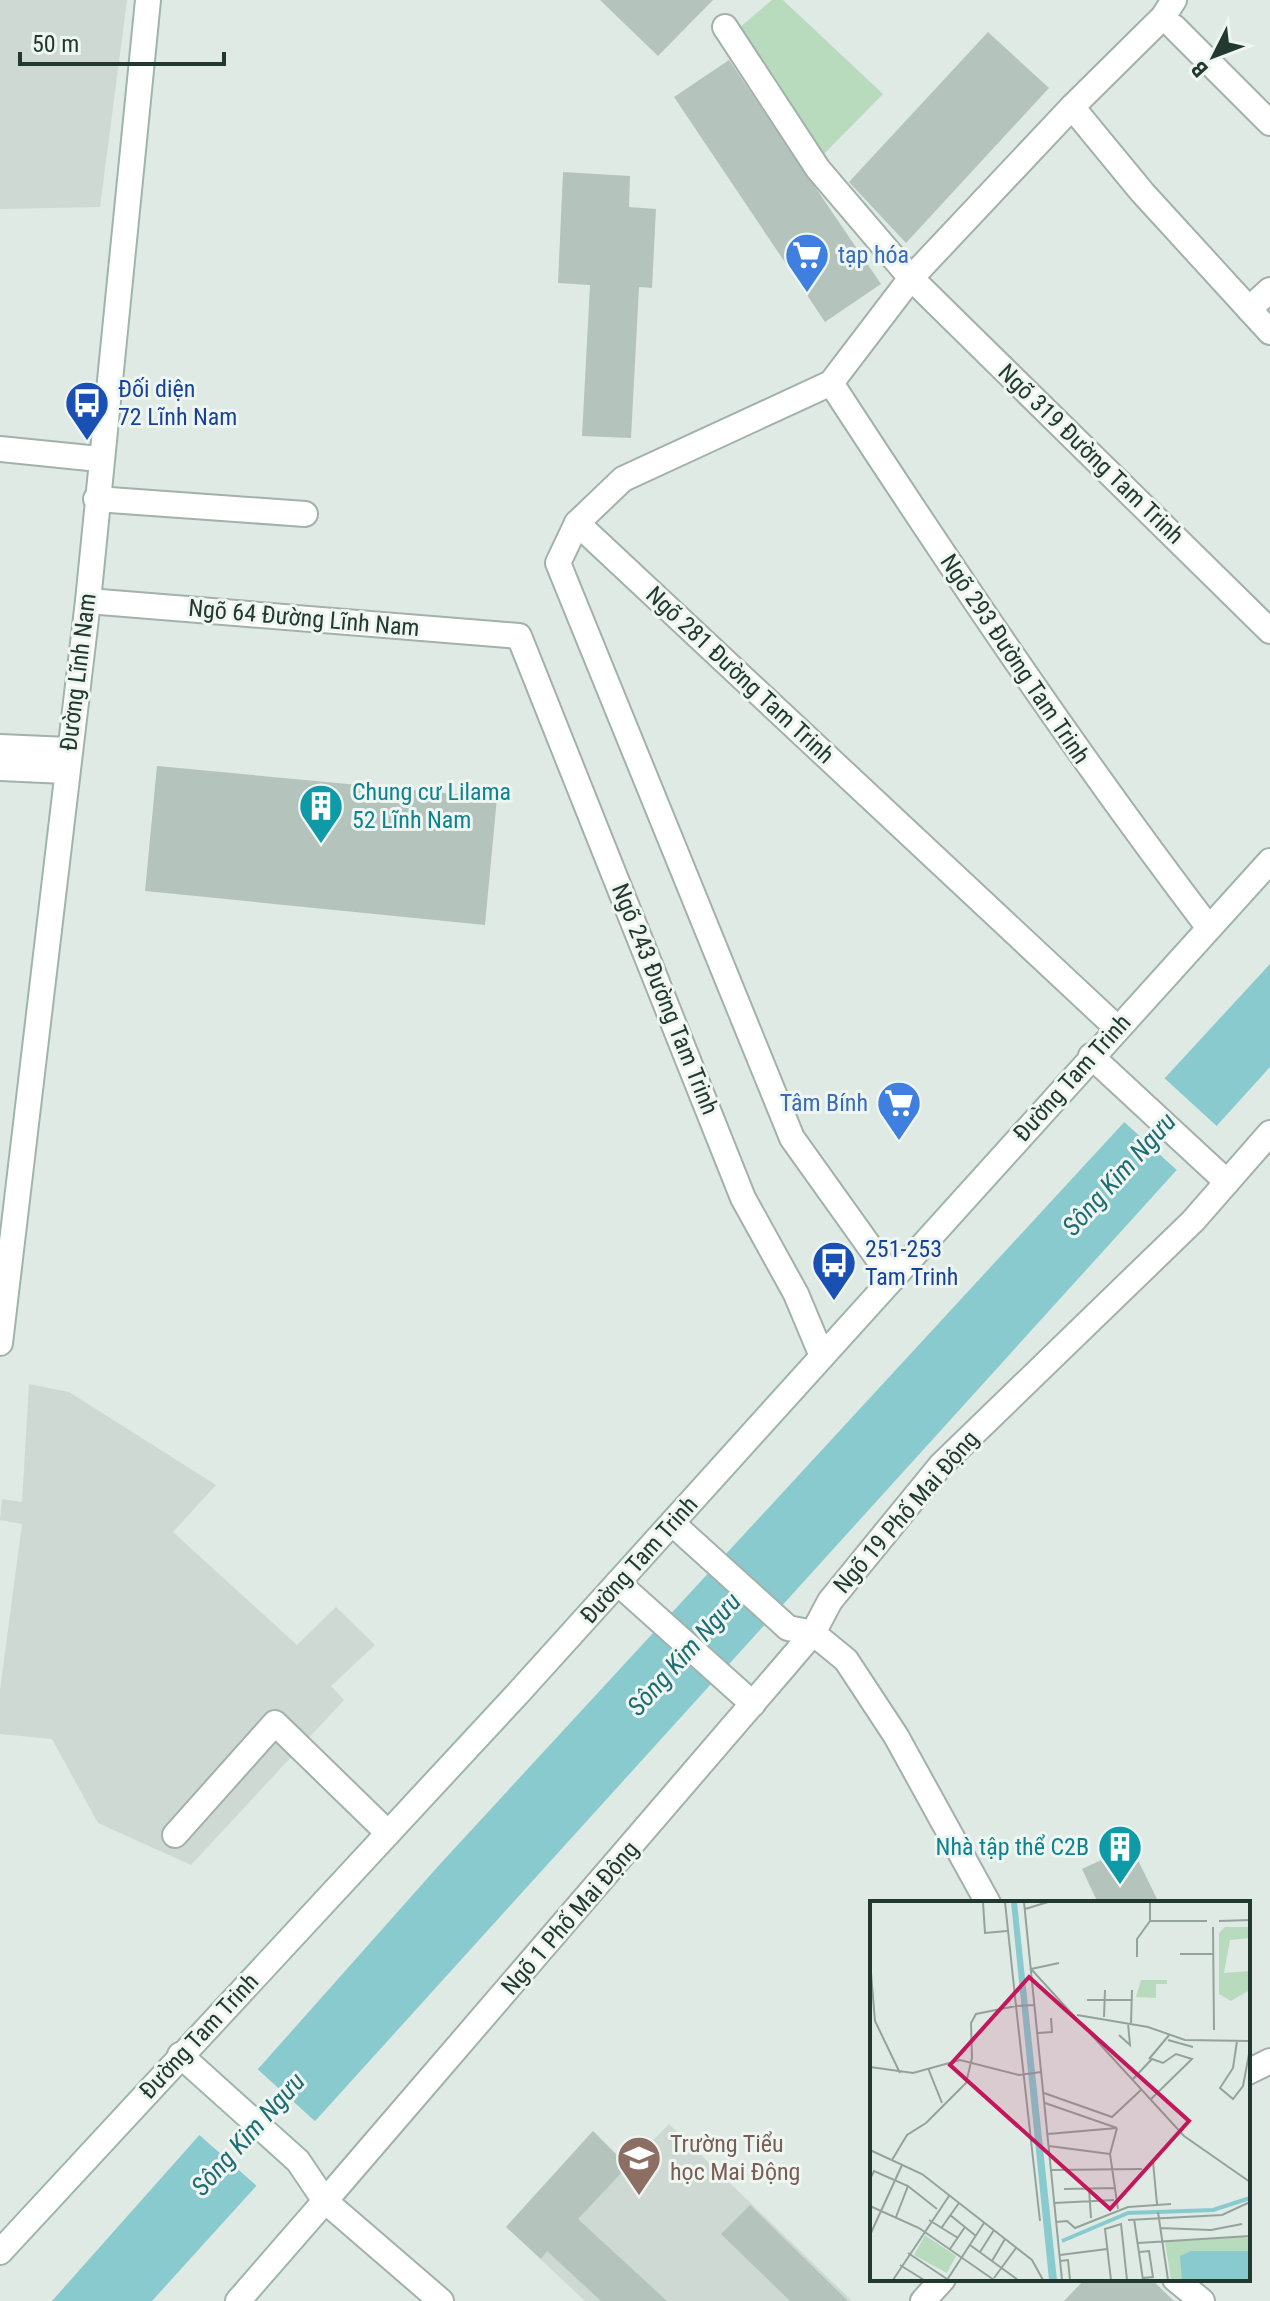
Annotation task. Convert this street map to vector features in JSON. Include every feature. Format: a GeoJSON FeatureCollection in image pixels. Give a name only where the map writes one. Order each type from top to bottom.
{"type":"FeatureCollection","features":[{"type":"Feature","properties":{"kind":"street","name":"Đường Lĩnh Nam"},"geometry":{"type":"LineString","coordinates":[[0,1343],[88,601],[99,459],[148,0]]}},
{"type":"Feature","properties":{"kind":"street"},"geometry":{"type":"LineString","coordinates":[[892,1278],[792,1138],[558,563],[577,523],[623,479],[831,383],[911,278],[1072,107],[1163,17],[1174,0]]}},
{"type":"Feature","properties":{"kind":"street","name":"Ngõ 319 Đường Tam Trinh"},"geometry":{"type":"LineString","coordinates":[[725,27],[818,169],[911,278],[1270,631]]}},
{"type":"Feature","properties":{"kind":"street"},"geometry":{"type":"LineString","coordinates":[[1174,27],[1270,123]]}},
{"type":"Feature","properties":{"kind":"street"},"geometry":{"type":"LineString","coordinates":[[1072,107],[1142,192],[1270,332]]}},
{"type":"Feature","properties":{"kind":"street"},"geometry":{"type":"LineString","coordinates":[[1249,309],[1270,290]]}},
{"type":"Feature","properties":{"kind":"street","name":"Ngõ 293 Đường Tam Trinh"},"geometry":{"type":"LineString","coordinates":[[831,383],[999,639],[1115,805],[1209,928]]}},
{"type":"Feature","properties":{"kind":"street"},"geometry":{"type":"LineString","coordinates":[[0,449],[99,459]]}},
{"type":"Feature","properties":{"kind":"street"},"geometry":{"type":"LineString","coordinates":[[96,499],[305,514]]}},
{"type":"Feature","properties":{"kind":"street","name":"Ngõ 281 Đường Tam Trinh"},"geometry":{"type":"LineString","coordinates":[[577,523],[1117,1028]]}},
{"type":"Feature","properties":{"kind":"street","name":"Ngõ 64 Đường Lĩnh Nam"},"geometry":{"type":"LineString","coordinates":[[88,601],[519,636]]}},
{"type":"Feature","properties":{"kind":"street","name":"Ngõ 243 Đường Tam Trinh"},"geometry":{"type":"LineString","coordinates":[[519,636],[743,1198],[796,1294],[822,1356]]}},
{"type":"Feature","properties":{"kind":"street"},"geometry":{"type":"LineString","coordinates":[[0,747],[67,760]]}},
{"type":"Feature","properties":{"kind":"street"},"geometry":{"type":"LineString","coordinates":[[0,768],[67,760]]}},
{"type":"Feature","properties":{"kind":"street","name":"Đường Tam Trinh"},"geometry":{"type":"LineString","coordinates":[[0,2252],[618,1583],[1270,861]]}},
{"type":"Feature","properties":{"kind":"street"},"geometry":{"type":"LineString","coordinates":[[1091,1056],[1227,1182]]}},
{"type":"Feature","properties":{"kind":"street","name":"Ngõ 19 Phố Mai Động"},"geometry":{"type":"LineString","coordinates":[[813,1633],[830,1601],[941,1465],[1193,1221],[1270,1133]]}},
{"type":"Feature","properties":{"kind":"street"},"geometry":{"type":"LineString","coordinates":[[672,1523],[788,1628],[813,1633],[846,1660],[896,1736],[987,1901]]}},
{"type":"Feature","properties":{"kind":"street"},"geometry":{"type":"LineString","coordinates":[[618,1583],[753,1704]]}},
{"type":"Feature","properties":{"kind":"street","name":"Ngõ 1 Phố Mai Động"},"geometry":{"type":"LineString","coordinates":[[325,2201],[813,1633]]}},
{"type":"Feature","properties":{"kind":"street"},"geometry":{"type":"LineString","coordinates":[[175,1835],[275,1723],[388,1833]]}},
{"type":"Feature","properties":{"kind":"street"},"geometry":{"type":"LineString","coordinates":[[180,2055],[298,2161],[325,2201],[441,2301]]}},
{"type":"Feature","properties":{"kind":"street"},"geometry":{"type":"LineString","coordinates":[[1250,2071],[1270,2061]]}},
{"type":"Feature","properties":{"kind":"street"},"geometry":{"type":"LineString","coordinates":[[238,2301],[325,2201]]}},
{"type":"Feature","properties":{"kind":"street"},"geometry":{"type":"LineString","coordinates":[[923,2301],[941,2281]]}},
{"type":"Feature","properties":{"kind":"street"},"geometry":{"type":"LineString","coordinates":[[1177,2281],[1202,2301]]}},
{"type":"Feature","properties":{"kind":"shaded area"},"geometry":{"type":"Polygon","coordinates":[[[0,0],[127,0],[100,207],[0,209],[0,0]]]}},
{"type":"Feature","properties":{"kind":"shaded area"},"geometry":{"type":"Polygon","coordinates":[[[29,1384],[69,1392],[216,1485],[173,1532],[297,1645],[336,1607],[375,1645],[331,1686],[344,1700],[191,1865],[98,1823],[52,1739],[0,1734],[0,1690],[22,1524],[0,1520],[2,1499],[22,1502],[29,1384]]]}},
{"type":"Feature","properties":{"kind":"shaded area","name":"Trường Tiểu học Mai Động"},"geometry":{"type":"Polygon","coordinates":[[[669,2124],[852,2301],[585,2301],[506,2227],[593,2131],[628,2166],[669,2124]]]}},
{"type":"Feature","properties":{"kind":"green space"},"geometry":{"type":"Polygon","coordinates":[[[772,0],[783,0],[883,94],[823,155],[739,28],[772,0]]]}},
{"type":"Feature","properties":{"kind":"water","name":"Sông Kim Ngưu"},"geometry":{"type":"Polygon","coordinates":[[[1270,964],[1270,1067],[152,2301],[52,2301],[441,1863],[1270,964]]]}},
{"type":"Feature","properties":{"kind":"pier"},"geometry":{"type":"Polygon","coordinates":[[[1162,1076],[1220,1129],[1180,1173],[1121,1119],[1162,1076]]]}},
{"type":"Feature","properties":{"kind":"pier"},"geometry":{"type":"Polygon","coordinates":[[[254,2066],[317,2123],[259,2188],[196,2132],[254,2066]]]}},
{"type":"Feature","properties":{"kind":"building"},"geometry":{"type":"Polygon","coordinates":[[[600,0],[713,0],[658,56],[600,0]]]}},
{"type":"Feature","properties":{"kind":"building"},"geometry":{"type":"Polygon","coordinates":[[[988,32],[1049,88],[906,243],[849,182],[988,32]]]}},
{"type":"Feature","properties":{"kind":"building"},"geometry":{"type":"Polygon","coordinates":[[[729,60],[881,284],[825,322],[674,97],[729,60]]]}},
{"type":"Feature","properties":{"kind":"building"},"geometry":{"type":"Polygon","coordinates":[[[563,172],[630,176],[629,207],[656,209],[652,288],[639,287],[631,438],[582,436],[590,285],[558,283],[563,172]]]}},
{"type":"Feature","properties":{"kind":"building","name":"Chung cư Lilama 52 Lĩnh Nam"},"geometry":{"type":"Polygon","coordinates":[[[157,766],[497,798],[485,925],[145,891],[157,766]]]}},
{"type":"Feature","properties":{"kind":"building","name":"Nhà tập thể C2B"},"geometry":{"type":"Polygon","coordinates":[[[1131,1846],[1158,1901],[1097,1901],[1082,1869],[1131,1846]]]}},
{"type":"Feature","properties":{"kind":"building"},"geometry":{"type":"Polygon","coordinates":[[[593,2131],[628,2166],[578,2219],[667,2301],[601,2301],[547,2251],[541,2259],[506,2227],[593,2131]]]}},
{"type":"Feature","properties":{"kind":"building"},"geometry":{"type":"Polygon","coordinates":[[[750,2205],[848,2301],[790,2301],[721,2234],[750,2205]]]}},
{"type":"Feature","properties":{"kind":"building"},"geometry":{"type":"Polygon","coordinates":[[[1083,2281],[1153,2281],[1174,2301],[1064,2301],[1083,2281]]]}},
{"type":"Feature","properties":{"kind":"place","name":"tạp hóa"},"geometry":{"type":"Point","coordinates":[807,294]}},
{"type":"Feature","properties":{"kind":"place","name":"Đối diện 72 Lĩnh Nam"},"geometry":{"type":"Point","coordinates":[87,442]}},
{"type":"Feature","properties":{"kind":"place","name":"Chung cư Lilama 52 Lĩnh Nam"},"geometry":{"type":"Point","coordinates":[321,845]}},
{"type":"Feature","properties":{"kind":"place","name":"Tâm Bính"},"geometry":{"type":"Point","coordinates":[899,1142]}},
{"type":"Feature","properties":{"kind":"place","name":"251-253 Tam Trinh"},"geometry":{"type":"Point","coordinates":[834,1302]}},
{"type":"Feature","properties":{"kind":"place","name":"Nhà tập thể C2B"},"geometry":{"type":"Point","coordinates":[1120,1886]}},
{"type":"Feature","properties":{"kind":"place","name":"Trường Tiểu học Mai Động"},"geometry":{"type":"Point","coordinates":[639,2197]}}]}
